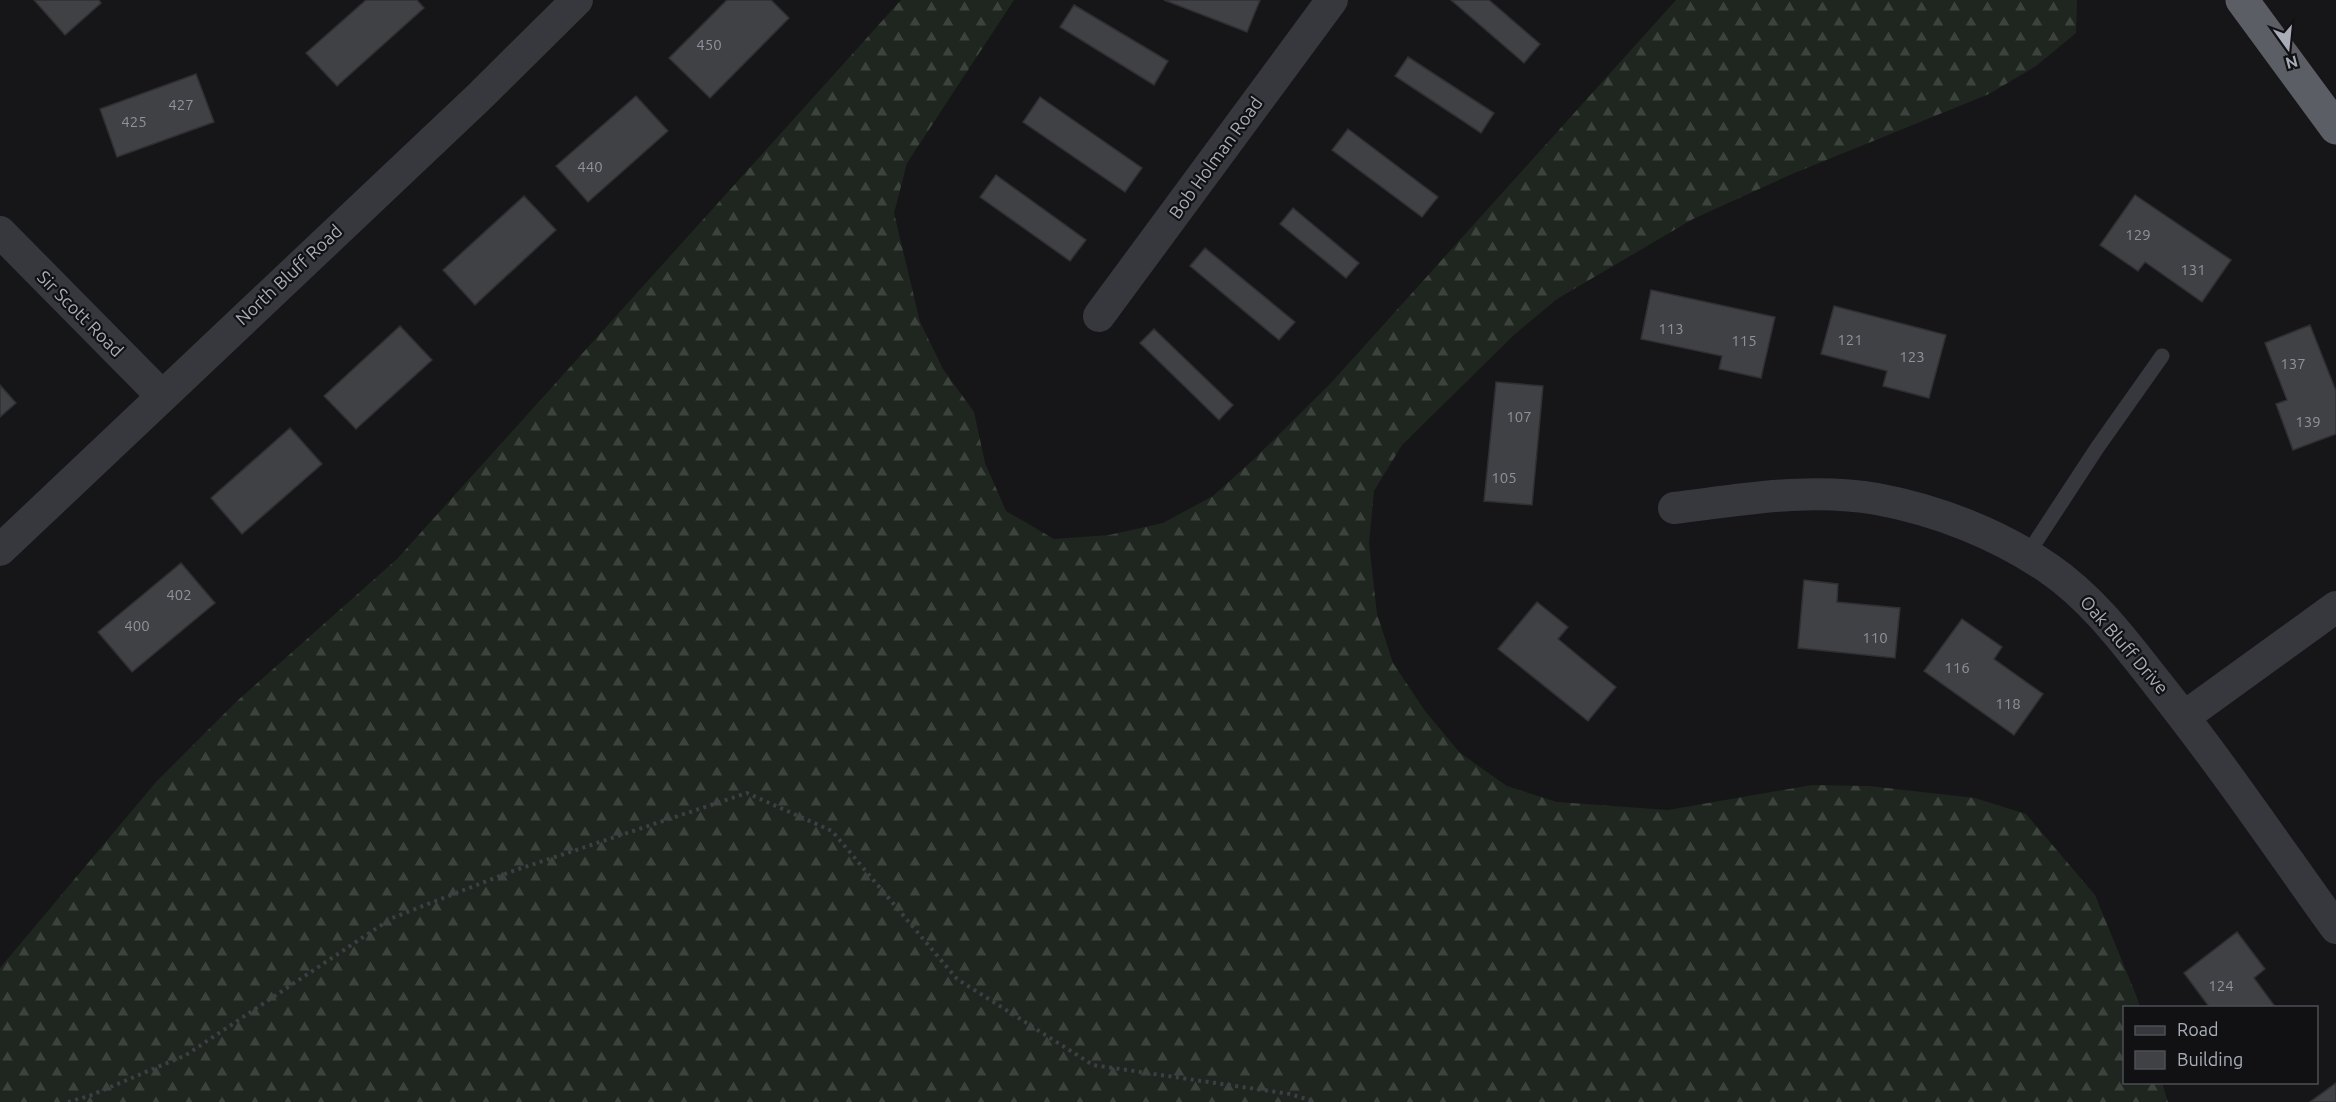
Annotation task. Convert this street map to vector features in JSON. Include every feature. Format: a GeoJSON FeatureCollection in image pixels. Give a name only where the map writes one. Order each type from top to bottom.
{"type":"FeatureCollection","features":[{"type":"Feature","properties":{"kind":"highway"},"geometry":{"type":"LineString","coordinates":[[2242,0],[2336,128]]}},
{"type":"Feature","properties":{"kind":"street","name":"North Bluff Road"},"geometry":{"type":"LineString","coordinates":[[0,550],[479,96],[577,0]]}},
{"type":"Feature","properties":{"kind":"street","name":"Bob Holman Road"},"geometry":{"type":"LineString","coordinates":[[1099,316],[1332,0]]}},
{"type":"Feature","properties":{"kind":"street","name":"Sir Scott Road"},"geometry":{"type":"LineString","coordinates":[[0,232],[161,395]]}},
{"type":"Feature","properties":{"kind":"street","name":"Oak Bluff Drive"},"geometry":{"type":"LineString","coordinates":[[1674,508],[1766,496],[1823,495],[1875,499],[1920,509],[1971,527],[2027,555],[2049,569],[2082,596],[2116,631],[2184,717],[2336,928]]}},
{"type":"Feature","properties":{"kind":"street"},"geometry":{"type":"LineString","coordinates":[[2184,717],[2336,607]]}},
{"type":"Feature","properties":{"kind":"lane"},"geometry":{"type":"LineString","coordinates":[[2027,555],[2090,458],[2162,356]]}},
{"type":"Feature","properties":{"kind":"path"},"geometry":{"type":"LineString","coordinates":[[68,1102],[89,1096],[186,1055],[392,918],[510,872],[747,794],[832,831],[957,979],[1093,1065],[1290,1094],[1316,1102]]}},
{"type":"Feature","properties":{"kind":"green space"},"geometry":{"type":"Polygon","coordinates":[[[901,0],[1014,0],[907,163],[894,213],[920,322],[943,369],[974,412],[985,463],[1006,511],[1054,539],[1109,535],[1163,523],[1213,496],[1331,383],[1676,0],[2077,0],[2076,33],[2036,66],[1989,94],[1792,174],[1693,219],[1557,299],[1515,334],[1402,445],[1374,491],[1369,543],[1377,614],[1393,663],[1425,711],[1460,753],[1507,786],[1557,802],[1668,810],[1812,785],[1869,786],[1975,798],[2026,814],[2095,895],[2136,995],[2140,1006],[2123,1006],[2123,1084],[2162,1084],[2168,1102],[0,1102],[0,968],[156,782],[237,701],[397,559],[901,0]]]}},
{"type":"Feature","properties":{"kind":"building"},"geometry":{"type":"Polygon","coordinates":[[[34,0],[99,0],[101,3],[65,35],[34,0]]]}},
{"type":"Feature","properties":{"kind":"building"},"geometry":{"type":"Polygon","coordinates":[[[366,0],[417,0],[424,8],[337,86],[306,53],[366,0]]]}},
{"type":"Feature","properties":{"kind":"building"},"geometry":{"type":"Polygon","coordinates":[[[727,0],[771,0],[789,18],[710,98],[669,58],[727,0]]]}},
{"type":"Feature","properties":{"kind":"building"},"geometry":{"type":"Polygon","coordinates":[[[1164,0],[1260,0],[1247,32],[1164,0]]]}},
{"type":"Feature","properties":{"kind":"building"},"geometry":{"type":"Polygon","coordinates":[[[1451,0],[1489,0],[1540,44],[1524,63],[1451,0]]]}},
{"type":"Feature","properties":{"kind":"building"},"geometry":{"type":"Polygon","coordinates":[[[1074,5],[1168,61],[1154,85],[1060,27],[1074,5]]]}},
{"type":"Feature","properties":{"kind":"building"},"geometry":{"type":"Polygon","coordinates":[[[1408,57],[1494,113],[1481,133],[1395,76],[1408,57]]]}},
{"type":"Feature","properties":{"kind":"building"},"geometry":{"type":"Polygon","coordinates":[[[196,74],[214,122],[117,157],[100,109],[196,74]]]}},
{"type":"Feature","properties":{"kind":"building"},"geometry":{"type":"Polygon","coordinates":[[[636,96],[668,131],[588,202],[556,166],[636,96]]]}},
{"type":"Feature","properties":{"kind":"building"},"geometry":{"type":"Polygon","coordinates":[[[1040,97],[1142,168],[1125,192],[1023,122],[1040,97]]]}},
{"type":"Feature","properties":{"kind":"building"},"geometry":{"type":"Polygon","coordinates":[[[1348,129],[1438,197],[1422,217],[1332,150],[1348,129]]]}},
{"type":"Feature","properties":{"kind":"building"},"geometry":{"type":"Polygon","coordinates":[[[996,175],[1086,240],[1070,261],[980,197],[996,175]]]}},
{"type":"Feature","properties":{"kind":"building"},"geometry":{"type":"Polygon","coordinates":[[[2135,195],[2231,260],[2202,302],[2145,262],[2138,271],[2100,245],[2135,195]]]}},
{"type":"Feature","properties":{"kind":"building"},"geometry":{"type":"Polygon","coordinates":[[[524,196],[556,230],[475,305],[443,270],[524,196]]]}},
{"type":"Feature","properties":{"kind":"building"},"geometry":{"type":"Polygon","coordinates":[[[1293,208],[1359,263],[1346,278],[1280,224],[1293,208]]]}},
{"type":"Feature","properties":{"kind":"building"},"geometry":{"type":"Polygon","coordinates":[[[1205,248],[1295,322],[1279,340],[1190,266],[1205,248]]]}},
{"type":"Feature","properties":{"kind":"building"},"geometry":{"type":"Polygon","coordinates":[[[1651,290],[1775,317],[1761,378],[1719,369],[1722,356],[1641,339],[1651,290]]]}},
{"type":"Feature","properties":{"kind":"building"},"geometry":{"type":"Polygon","coordinates":[[[1834,306],[1946,335],[1929,398],[1883,386],[1887,371],[1821,354],[1834,306]]]}},
{"type":"Feature","properties":{"kind":"building"},"geometry":{"type":"Polygon","coordinates":[[[2310,325],[2336,391],[2336,434],[2293,450],[2276,404],[2287,400],[2265,343],[2310,325]]]}},
{"type":"Feature","properties":{"kind":"building"},"geometry":{"type":"Polygon","coordinates":[[[400,326],[432,360],[356,429],[324,396],[400,326]]]}},
{"type":"Feature","properties":{"kind":"building"},"geometry":{"type":"Polygon","coordinates":[[[1154,329],[1233,405],[1219,420],[1140,343],[1154,329]]]}},
{"type":"Feature","properties":{"kind":"building"},"geometry":{"type":"Polygon","coordinates":[[[1496,382],[1543,386],[1532,505],[1484,501],[1496,382]]]}},
{"type":"Feature","properties":{"kind":"building"},"geometry":{"type":"Polygon","coordinates":[[[0,385],[16,403],[0,417],[0,385]]]}},
{"type":"Feature","properties":{"kind":"building"},"geometry":{"type":"Polygon","coordinates":[[[290,428],[322,464],[242,534],[211,498],[290,428]]]}},
{"type":"Feature","properties":{"kind":"building"},"geometry":{"type":"Polygon","coordinates":[[[181,563],[215,603],[132,672],[98,632],[181,563]]]}},
{"type":"Feature","properties":{"kind":"building"},"geometry":{"type":"Polygon","coordinates":[[[1804,580],[1838,584],[1837,602],[1900,608],[1895,658],[1798,648],[1804,580]]]}},
{"type":"Feature","properties":{"kind":"building"},"geometry":{"type":"Polygon","coordinates":[[[1537,602],[1568,627],[1558,639],[1616,687],[1588,721],[1498,649],[1537,602]]]}},
{"type":"Feature","properties":{"kind":"building"},"geometry":{"type":"Polygon","coordinates":[[[1962,619],[2002,647],[1994,659],[2043,694],[2014,735],[1924,671],[1962,619]]]}},
{"type":"Feature","properties":{"kind":"building"},"geometry":{"type":"Polygon","coordinates":[[[2237,932],[2265,969],[2254,978],[2275,1006],[2209,1006],[2184,973],[2237,932]]]}},
{"type":"Feature","properties":{"kind":"building"},"geometry":{"type":"Polygon","coordinates":[[[2336,1083],[2336,1102],[2310,1102],[2336,1083]]]}}]}
